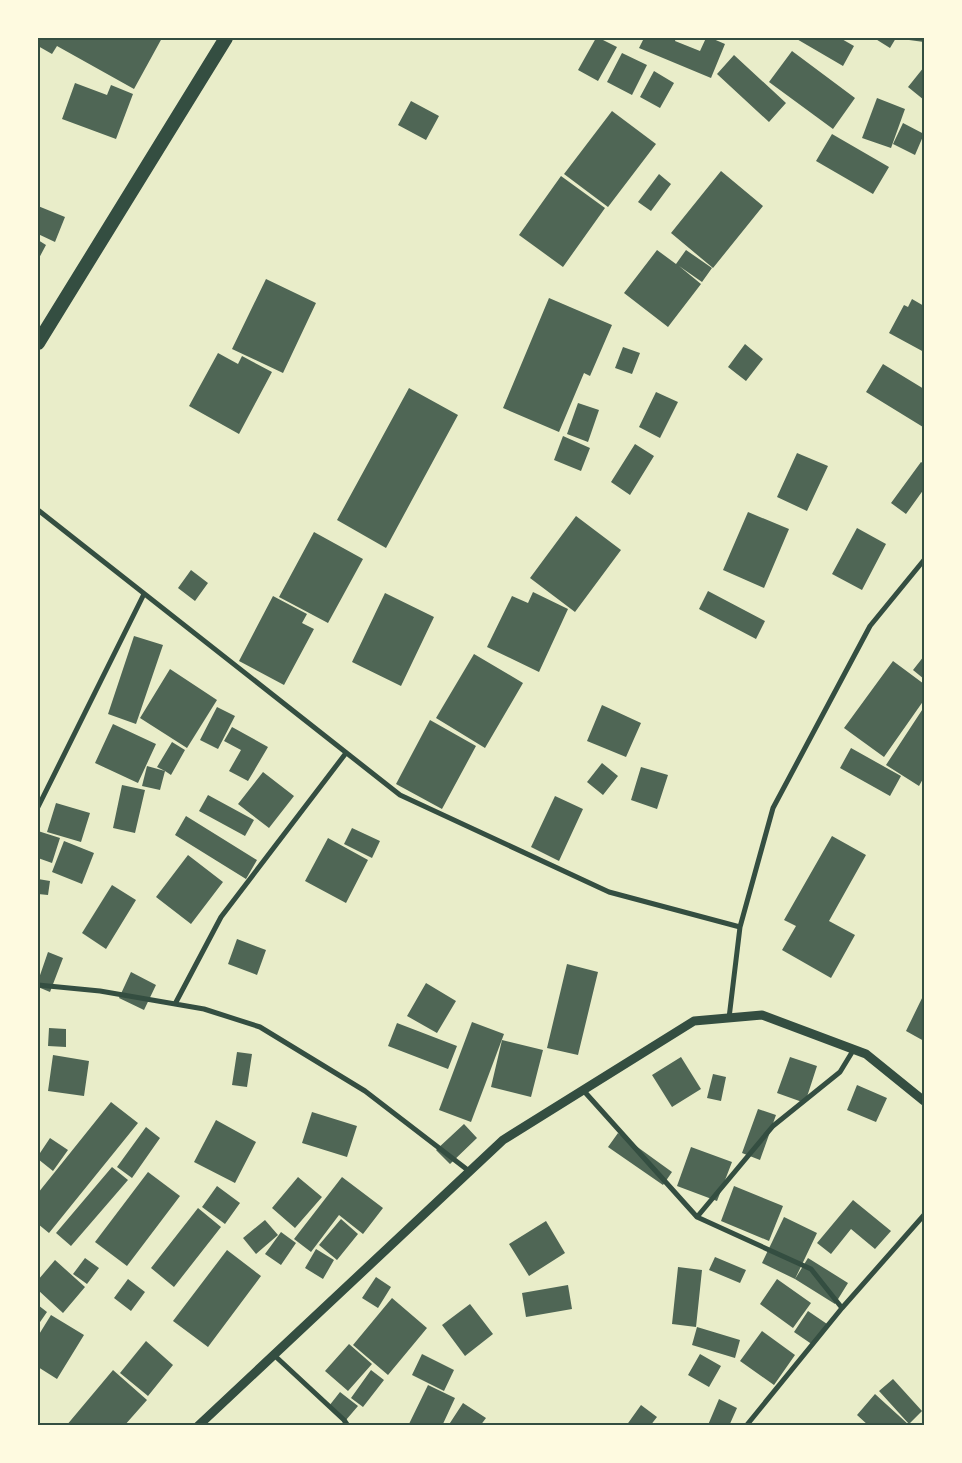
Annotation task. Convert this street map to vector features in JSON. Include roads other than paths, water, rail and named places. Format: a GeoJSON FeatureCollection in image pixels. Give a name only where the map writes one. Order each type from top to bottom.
{"type":"FeatureCollection","features":[{"type":"Feature","properties":{"kind":"highway"},"geometry":{"type":"LineString","coordinates":[[38,343],[226,38]]}},
{"type":"Feature","properties":{"kind":"street"},"geometry":{"type":"LineString","coordinates":[[38,510],[400,796],[609,892],[740,926]]}},
{"type":"Feature","properties":{"kind":"street"},"geometry":{"type":"LineString","coordinates":[[728,1018],[740,926],[773,808],[870,626],[924,560]]}},
{"type":"Feature","properties":{"kind":"street"},"geometry":{"type":"LineString","coordinates":[[38,807],[144,594]]}},
{"type":"Feature","properties":{"kind":"street"},"geometry":{"type":"LineString","coordinates":[[175,1004],[221,917],[346,753]]}},
{"type":"Feature","properties":{"kind":"street"},"geometry":{"type":"LineString","coordinates":[[38,984],[100,991],[175,1004],[204,1010],[260,1027],[364,1091],[469,1171]]}},
{"type":"Feature","properties":{"kind":"street"},"geometry":{"type":"LineString","coordinates":[[198,1426],[503,1140],[694,1021],[762,1015],[866,1054],[924,1101]]}},
{"type":"Feature","properties":{"kind":"street"},"geometry":{"type":"LineString","coordinates":[[697,1217],[774,1126],[840,1072],[854,1049]]}},
{"type":"Feature","properties":{"kind":"street"},"geometry":{"type":"LineString","coordinates":[[583,1090],[697,1217],[811,1269],[842,1308]]}},
{"type":"Feature","properties":{"kind":"street"},"geometry":{"type":"LineString","coordinates":[[746,1426],[842,1308],[924,1215]]}},
{"type":"Feature","properties":{"kind":"street"},"geometry":{"type":"LineString","coordinates":[[274,1355],[344,1420],[348,1426]]}}]}
